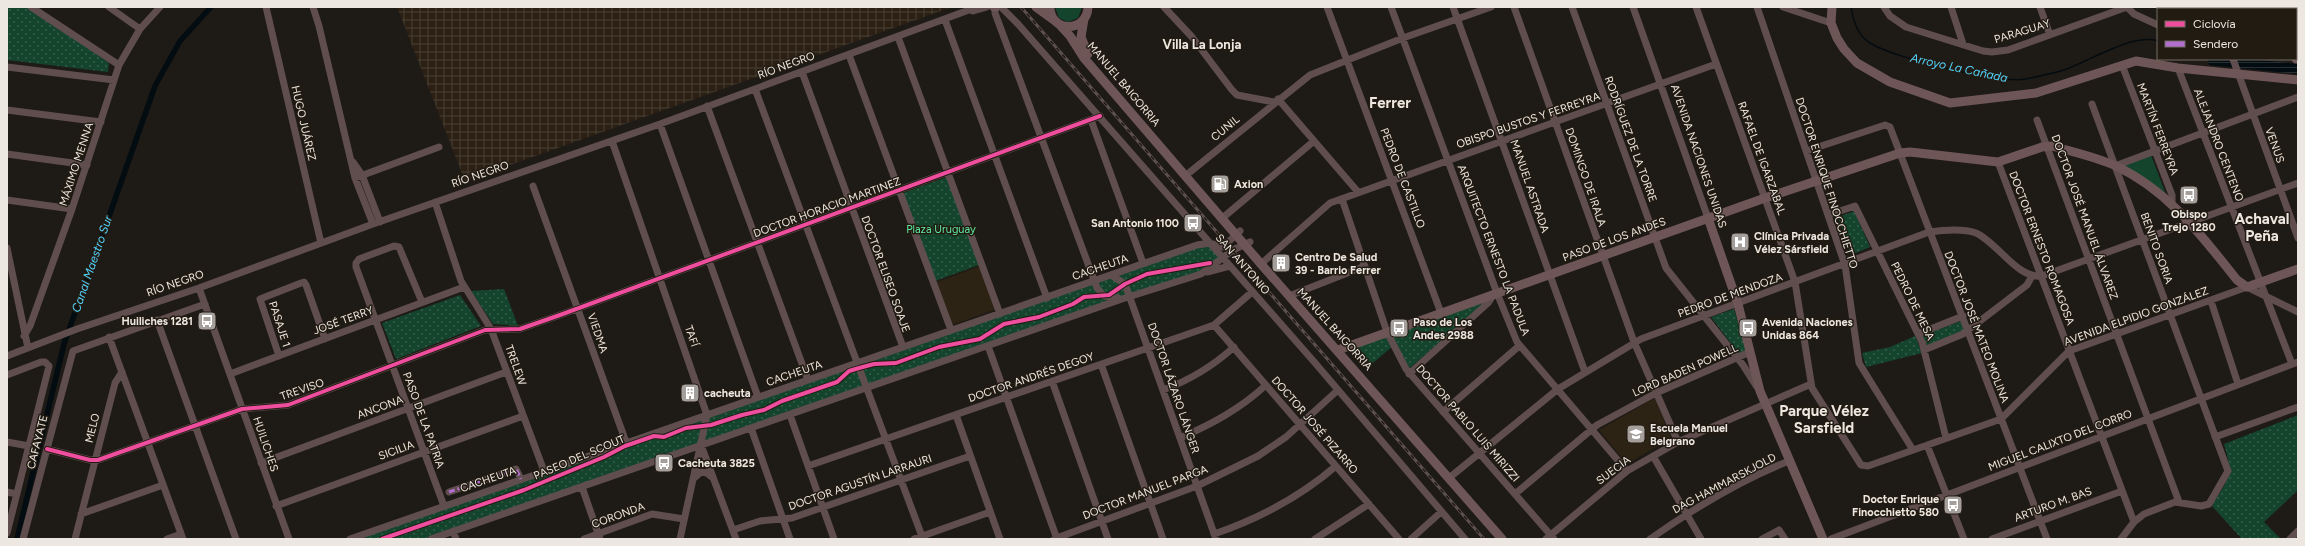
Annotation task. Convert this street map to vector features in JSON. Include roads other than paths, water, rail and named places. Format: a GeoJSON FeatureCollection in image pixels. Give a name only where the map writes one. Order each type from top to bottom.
{"type":"FeatureCollection","features":[{"type":"Feature","properties":{"kind":"main road"},"geometry":{"type":"LineString","coordinates":[[1036,7],[1056,22],[1071,27],[1078,24],[1087,11]]}},
{"type":"Feature","properties":{"kind":"main road"},"geometry":{"type":"LineString","coordinates":[[1050,7],[1056,22]]}},
{"type":"Feature","properties":{"kind":"main road"},"geometry":{"type":"LineString","coordinates":[[1832,7],[1832,22],[1844,49],[1857,63],[1890,82],[1950,103],[2036,93],[2136,61],[2178,68],[2237,71],[2298,80]]}},
{"type":"Feature","properties":{"kind":"main road","name":"MANUEL BAIGORRIA"},"geometry":{"type":"LineString","coordinates":[[1087,11],[1081,37],[1089,56],[1190,172],[1226,215],[1238,233]]}},
{"type":"Feature","properties":{"kind":"main road","name":"MANUEL BAIGORRIA"},"geometry":{"type":"LineString","coordinates":[[1056,22],[1070,36],[1084,58],[1508,539]]}},
{"type":"Feature","properties":{"kind":"main road"},"geometry":{"type":"LineString","coordinates":[[1900,152],[1998,162],[2047,146],[2115,166],[2145,183],[2172,202],[2237,280],[2247,287]]}},
{"type":"Feature","properties":{"kind":"main road","name":"PASO DE LOS ANDES"},"geometry":{"type":"LineString","coordinates":[[1340,349],[1816,180],[1900,152]]}},
{"type":"Feature","properties":{"kind":"main road","name":"AVENIDA NACIONES UNIDAS"},"geometry":{"type":"LineString","coordinates":[[1708,218],[1738,304],[1760,392],[1823,539]]}},
{"type":"Feature","properties":{"kind":"main road","name":"AVENIDA ELPIDIO GONZÁLEZ"},"geometry":{"type":"LineString","coordinates":[[2247,287],[2298,269]]}},
{"type":"Feature","properties":{"kind":"main road","name":"MANUEL BAIGORRIA"},"geometry":{"type":"LineString","coordinates":[[1452,477],[1502,539]]}},
{"type":"Feature","properties":{"kind":"street"},"geometry":{"type":"LineString","coordinates":[[31,7],[119,65]]}},
{"type":"Feature","properties":{"kind":"street"},"geometry":{"type":"LineString","coordinates":[[109,7],[140,28]]}},
{"type":"Feature","properties":{"kind":"street","name":"MÁXIMO MENNA"},"geometry":{"type":"LineString","coordinates":[[24,336],[30,326],[72,209],[119,65],[140,28],[160,7]]}},
{"type":"Feature","properties":{"kind":"street","name":"HUGO JUÁREZ"},"geometry":{"type":"LineString","coordinates":[[266,7],[321,244]]}},
{"type":"Feature","properties":{"kind":"street"},"geometry":{"type":"LineString","coordinates":[[313,7],[319,26],[355,178],[376,223]]}},
{"type":"Feature","properties":{"kind":"street","name":"RÍO NEGRO"},"geometry":{"type":"LineString","coordinates":[[962,14],[977,7]]}},
{"type":"Feature","properties":{"kind":"street","name":"RÍO NEGRO"},"geometry":{"type":"LineString","coordinates":[[7,356],[60,335],[199,288],[435,202],[660,124],[945,20],[987,7]]}},
{"type":"Feature","properties":{"kind":"street"},"geometry":{"type":"LineString","coordinates":[[995,7],[995,13],[1043,138],[1097,288],[1104,296],[1122,299]]}},
{"type":"Feature","properties":{"kind":"street","name":"SAN ANTONIO"},"geometry":{"type":"LineString","coordinates":[[1000,7],[1018,24],[1100,116],[1465,539]]}},
{"type":"Feature","properties":{"kind":"street"},"geometry":{"type":"LineString","coordinates":[[1164,7],[1192,36],[1237,95],[1276,101],[1314,141],[1358,192]]}},
{"type":"Feature","properties":{"kind":"street","name":"PEDRO DE CASTILLO"},"geometry":{"type":"LineString","coordinates":[[1327,7],[1393,180],[1441,313]]}},
{"type":"Feature","properties":{"kind":"street","name":"ARQUITECTO ERNESTO LA PADULA"},"geometry":{"type":"LineString","coordinates":[[1391,7],[1448,160],[1495,294],[1520,346],[1627,471]]}},
{"type":"Feature","properties":{"kind":"street","name":"MANUEL ASTRADA"},"geometry":{"type":"LineString","coordinates":[[1453,7],[1585,372]]}},
{"type":"Feature","properties":{"kind":"street","name":"CUNIL"},"geometry":{"type":"LineString","coordinates":[[1190,172],[1310,75],[1403,38],[1492,7]]}},
{"type":"Feature","properties":{"kind":"street","name":"DOMINGO DE IRALA"},"geometry":{"type":"LineString","coordinates":[[1514,7],[1634,342],[1678,442]]}},
{"type":"Feature","properties":{"kind":"street","name":"RODRÍGUEZ DE LA TORRE"},"geometry":{"type":"LineString","coordinates":[[1572,7],[1669,273],[1738,359],[1760,392]]}},
{"type":"Feature","properties":{"kind":"street","name":"AVENIDA NACIONES UNIDAS"},"geometry":{"type":"LineString","coordinates":[[1633,7],[1708,218]]}},
{"type":"Feature","properties":{"kind":"street","name":"RAFAEL DE IGARZABAL"},"geometry":{"type":"LineString","coordinates":[[1696,7],[1795,282],[1811,384],[1858,461],[1861,465],[1868,466]]}},
{"type":"Feature","properties":{"kind":"street","name":"DOCTOR ENRIQUE FINOCCHIETTO"},"geometry":{"type":"LineString","coordinates":[[1757,7],[1845,265],[1859,364],[1913,450]]}},
{"type":"Feature","properties":{"kind":"street"},"geometry":{"type":"LineString","coordinates":[[1783,7],[1832,22]]}},
{"type":"Feature","properties":{"kind":"street","name":"PARAGUAY"},"geometry":{"type":"LineString","coordinates":[[1884,7],[1896,22],[1906,27],[1983,51],[2000,52],[2127,7]]}},
{"type":"Feature","properties":{"kind":"street"},"geometry":{"type":"LineString","coordinates":[[2040,7],[2050,35]]}},
{"type":"Feature","properties":{"kind":"street"},"geometry":{"type":"LineString","coordinates":[[2127,7],[2134,14],[2157,25]]}},
{"type":"Feature","properties":{"kind":"street"},"geometry":{"type":"LineString","coordinates":[[1953,8],[1963,44]]}},
{"type":"Feature","properties":{"kind":"street"},"geometry":{"type":"LineString","coordinates":[[945,20],[996,155],[1047,298]]}},
{"type":"Feature","properties":{"kind":"street"},"geometry":{"type":"LineString","coordinates":[[898,37],[1000,314]]}},
{"type":"Feature","properties":{"kind":"street"},"geometry":{"type":"LineString","coordinates":[[848,55],[951,330]]}},
{"type":"Feature","properties":{"kind":"street","name":"VENUS"},"geometry":{"type":"LineString","coordinates":[[2232,60],[2298,238]]}},
{"type":"Feature","properties":{"kind":"street","name":"OBISPO BUSTOS Y FERREYRA"},"geometry":{"type":"LineString","coordinates":[[1263,262],[1323,208],[1358,192],[1716,64]]}},
{"type":"Feature","properties":{"kind":"street","name":"MARTÍN FERREYRA"},"geometry":{"type":"LineString","coordinates":[[2122,65],[2172,195],[2172,202]]}},
{"type":"Feature","properties":{"kind":"street"},"geometry":{"type":"LineString","coordinates":[[7,67],[114,80]]}},
{"type":"Feature","properties":{"kind":"street","name":"ALEJANDRO CENTENO"},"geometry":{"type":"LineString","coordinates":[[2178,68],[2232,206],[2264,295],[2295,363]]}},
{"type":"Feature","properties":{"kind":"street","name":"DOCTOR ELISEO SOAJE"},"geometry":{"type":"LineString","coordinates":[[802,72],[903,347]]}},
{"type":"Feature","properties":{"kind":"street"},"geometry":{"type":"LineString","coordinates":[[755,89],[922,538]]}},
{"type":"Feature","properties":{"kind":"street"},"geometry":{"type":"LineString","coordinates":[[2115,166],[2154,150],[2298,97]]}},
{"type":"Feature","properties":{"kind":"street","name":"BENITO SORIA"},"geometry":{"type":"LineString","coordinates":[[2092,104],[2227,468],[2227,474],[2209,504],[2201,506],[2179,502]]}},
{"type":"Feature","properties":{"kind":"street"},"geometry":{"type":"LineString","coordinates":[[707,106],[808,380]]}},
{"type":"Feature","properties":{"kind":"street"},"geometry":{"type":"LineString","coordinates":[[7,110],[101,122]]}},
{"type":"Feature","properties":{"kind":"street","name":"DOCTOR HORACIO MARTINEZ"},"geometry":{"type":"LineString","coordinates":[[560,315],[1100,116]]}},
{"type":"Feature","properties":{"kind":"street"},"geometry":{"type":"LineString","coordinates":[[1092,120],[1143,264]]}},
{"type":"Feature","properties":{"kind":"street","name":"DOCTOR JOSÉ MANUEL ÁLVAREZ"},"geometry":{"type":"LineString","coordinates":[[2037,120],[2179,502]]}},
{"type":"Feature","properties":{"kind":"street"},"geometry":{"type":"LineString","coordinates":[[660,124],[758,397]]}},
{"type":"Feature","properties":{"kind":"street","name":"DOCTOR JOSÉ MATEO MOLINA"},"geometry":{"type":"LineString","coordinates":[[1806,151],[1885,124],[1890,127],[2047,539]]}},
{"type":"Feature","properties":{"kind":"street","name":"TAFÍ"},"geometry":{"type":"LineString","coordinates":[[612,141],[707,415]]}},
{"type":"Feature","properties":{"kind":"street"},"geometry":{"type":"LineString","coordinates":[[1226,215],[1314,141]]}},
{"type":"Feature","properties":{"kind":"street"},"geometry":{"type":"LineString","coordinates":[[355,178],[439,147]]}},
{"type":"Feature","properties":{"kind":"street"},"geometry":{"type":"LineString","coordinates":[[7,154],[87,165]]}},
{"type":"Feature","properties":{"kind":"street"},"geometry":{"type":"LineString","coordinates":[[351,160],[362,175],[376,223]]}},
{"type":"Feature","properties":{"kind":"street","name":"DOCTOR ERNESTO ROMAGOSA"},"geometry":{"type":"LineString","coordinates":[[1998,162],[2134,522]]}},
{"type":"Feature","properties":{"kind":"street"},"geometry":{"type":"LineString","coordinates":[[1924,350],[1968,330],[2027,285],[2032,276],[2042,276],[2298,183]]}},
{"type":"Feature","properties":{"kind":"street","name":"VIEDMA"},"geometry":{"type":"LineString","coordinates":[[533,186],[626,442]]}},
{"type":"Feature","properties":{"kind":"street","name":"DOCTOR PABLO LUIS MIRIZZI"},"geometry":{"type":"LineString","coordinates":[[1342,199],[1387,332],[1409,374],[1515,494],[1550,538]]}},
{"type":"Feature","properties":{"kind":"street"},"geometry":{"type":"LineString","coordinates":[[7,200],[72,209]]}},
{"type":"Feature","properties":{"kind":"street","name":"TRELEW"},"geometry":{"type":"LineString","coordinates":[[435,202],[464,287],[491,329],[544,471]]}},
{"type":"Feature","properties":{"kind":"street","name":"PEDRO DE MESA"},"geometry":{"type":"LineString","coordinates":[[1828,215],[1855,206],[1918,334],[1924,350],[1946,438]]}},
{"type":"Feature","properties":{"kind":"street","name":"PEDRO DE MENDOZA"},"geometry":{"type":"LineString","coordinates":[[1452,477],[1558,389],[1634,342],[1845,265],[1877,251],[1929,232],[1966,230],[1977,234],[2027,274],[2032,276]]}},
{"type":"Feature","properties":{"kind":"street","name":"CACHEUTA"},"geometry":{"type":"LineString","coordinates":[[350,539],[1197,245],[1210,243],[1223,247],[1229,244],[1238,233]]}},
{"type":"Feature","properties":{"kind":"street"},"geometry":{"type":"LineString","coordinates":[[1201,274],[1233,250],[1247,244]]}},
{"type":"Feature","properties":{"kind":"street","name":"PASO DE LA PATRIA"},"geometry":{"type":"LineString","coordinates":[[422,302],[399,247],[394,246],[360,259],[356,263],[375,320],[444,506]]}},
{"type":"Feature","properties":{"kind":"street"},"geometry":{"type":"LineString","coordinates":[[7,248],[24,336],[28,348]]}},
{"type":"Feature","properties":{"kind":"street"},"geometry":{"type":"LineString","coordinates":[[431,539],[1130,296],[1230,266]]}},
{"type":"Feature","properties":{"kind":"street"},"geometry":{"type":"LineString","coordinates":[[1292,295],[1365,266]]}},
{"type":"Feature","properties":{"kind":"street","name":"DOCTOR LÁZARO LÁNGER"},"geometry":{"type":"LineString","coordinates":[[1111,275],[1124,282],[1130,296],[1215,536]]}},
{"type":"Feature","properties":{"kind":"street","name":"PASAJE 1"},"geometry":{"type":"LineString","coordinates":[[279,356],[260,299],[304,282],[325,339]]}},
{"type":"Feature","properties":{"kind":"street","name":"JOSÉ TERRY"},"geometry":{"type":"LineString","coordinates":[[230,374],[464,287]]}},
{"type":"Feature","properties":{"kind":"street"},"geometry":{"type":"LineString","coordinates":[[2247,287],[2298,312]]}},
{"type":"Feature","properties":{"kind":"street","name":"AVENIDA ELPIDIO GONZÁLEZ"},"geometry":{"type":"LineString","coordinates":[[1868,466],[2001,419],[2069,351],[2247,287]]}},
{"type":"Feature","properties":{"kind":"street","name":"HUILICHES"},"geometry":{"type":"LineString","coordinates":[[199,288],[289,539]]}},
{"type":"Feature","properties":{"kind":"street","name":"DOCTOR ANDRÉS DEGOY"},"geometry":{"type":"LineString","coordinates":[[808,466],[1214,325],[1252,292]]}},
{"type":"Feature","properties":{"kind":"street"},"geometry":{"type":"LineString","coordinates":[[1409,374],[1488,303],[1495,294]]}},
{"type":"Feature","properties":{"kind":"street"},"geometry":{"type":"LineString","coordinates":[[2211,300],[2238,384]]}},
{"type":"Feature","properties":{"kind":"street"},"geometry":{"type":"LineString","coordinates":[[167,539],[182,536],[109,337],[205,304]]}},
{"type":"Feature","properties":{"kind":"street","name":"TREVISO"},"geometry":{"type":"LineString","coordinates":[[95,461],[242,409],[288,404],[491,329],[520,329],[560,315]]}},
{"type":"Feature","properties":{"kind":"street"},"geometry":{"type":"LineString","coordinates":[[1918,334],[1963,316]]}},
{"type":"Feature","properties":{"kind":"street"},"geometry":{"type":"LineString","coordinates":[[156,320],[236,539]]}},
{"type":"Feature","properties":{"kind":"street","name":"DOCTOR JOSÉ PIZARRO"},"geometry":{"type":"LineString","coordinates":[[1214,325],[1399,539]]}},
{"type":"Feature","properties":{"kind":"street","name":"CAFAYATE"},"geometry":{"type":"LineString","coordinates":[[23,539],[73,351],[109,337]]}},
{"type":"Feature","properties":{"kind":"street"},"geometry":{"type":"LineString","coordinates":[[988,346],[1056,538]]}},
{"type":"Feature","properties":{"kind":"street"},"geometry":{"type":"LineString","coordinates":[[1443,412],[1520,346]]}},
{"type":"Feature","properties":{"kind":"street"},"geometry":{"type":"LineString","coordinates":[[1163,390],[1194,378],[1216,364],[1234,347]]}},
{"type":"Feature","properties":{"kind":"street","name":"LORD BADEN POWELL"},"geometry":{"type":"LineString","coordinates":[[1515,494],[1592,429],[1656,393],[1738,359],[1750,352]]}},
{"type":"Feature","properties":{"kind":"street","name":"CAFAYATE"},"geometry":{"type":"LineString","coordinates":[[7,375],[45,362],[48,364],[50,370],[7,533]]}},
{"type":"Feature","properties":{"kind":"street","name":"MIGUEL CALIXTO DEL CORRO"},"geometry":{"type":"LineString","coordinates":[[1831,539],[2295,363]]}},
{"type":"Feature","properties":{"kind":"street"},"geometry":{"type":"LineString","coordinates":[[1101,364],[1163,539]]}},
{"type":"Feature","properties":{"kind":"street","name":"MELO"},"geometry":{"type":"LineString","coordinates":[[75,539],[115,383],[122,372]]}},
{"type":"Feature","properties":{"kind":"street","name":"ANCONA"},"geometry":{"type":"LineString","coordinates":[[261,463],[506,372]]}},
{"type":"Feature","properties":{"kind":"street"},"geometry":{"type":"LineString","coordinates":[[1052,381],[1108,539]]}},
{"type":"Feature","properties":{"kind":"street","name":"SUECIA"},"geometry":{"type":"LineString","coordinates":[[1550,538],[1627,471],[1678,442],[1811,384]]}},
{"type":"Feature","properties":{"kind":"street"},"geometry":{"type":"LineString","coordinates":[[1180,438],[1213,423],[1240,407],[1266,385]]}},
{"type":"Feature","properties":{"kind":"street","name":"DOCTOR MANUEL PARGA"},"geometry":{"type":"LineString","coordinates":[[1056,538],[1197,486],[1264,453],[1300,424],[1338,390]]}},
{"type":"Feature","properties":{"kind":"street"},"geometry":{"type":"LineString","coordinates":[[2216,437],[2298,407]]}},
{"type":"Feature","properties":{"kind":"street"},"geometry":{"type":"LineString","coordinates":[[680,539],[707,415]]}},
{"type":"Feature","properties":{"kind":"street"},"geometry":{"type":"LineString","coordinates":[[790,415],[834,539]]}},
{"type":"Feature","properties":{"kind":"street"},"geometry":{"type":"LineString","coordinates":[[956,415],[1000,539]]}},
{"type":"Feature","properties":{"kind":"street","name":"SICILIA"},"geometry":{"type":"LineString","coordinates":[[276,506],[523,416]]}},
{"type":"Feature","properties":{"kind":"street"},"geometry":{"type":"LineString","coordinates":[[751,428],[790,539]]}},
{"type":"Feature","properties":{"kind":"street"},"geometry":{"type":"LineString","coordinates":[[7,442],[29,446]]}},
{"type":"Feature","properties":{"kind":"street"},"geometry":{"type":"LineString","coordinates":[[701,445],[736,539]]}},
{"type":"Feature","properties":{"kind":"street"},"geometry":{"type":"LineString","coordinates":[[1927,445],[1964,539]]}},
{"type":"Feature","properties":{"kind":"street"},"geometry":{"type":"LineString","coordinates":[[47,449],[95,461]]}},
{"type":"Feature","properties":{"kind":"street","name":"DOCTOR AGUSTÍN LARRAURI"},"geometry":{"type":"LineString","coordinates":[[733,530],[760,521],[784,520],[823,508],[970,456]]}},
{"type":"Feature","properties":{"kind":"street"},"geometry":{"type":"LineString","coordinates":[[1653,456],[1701,539]]}},
{"type":"Feature","properties":{"kind":"street","name":"DAG HAMMARSKJOLD"},"geometry":{"type":"LineString","coordinates":[[1650,539],[1686,514],[1765,471],[1789,461]]}},
{"type":"Feature","properties":{"kind":"street"},"geometry":{"type":"LineString","coordinates":[[1215,536],[1262,514],[1325,476],[1336,466]]}},
{"type":"Feature","properties":{"kind":"street"},"geometry":{"type":"LineString","coordinates":[[449,492],[516,469],[521,479]]}},
{"type":"Feature","properties":{"kind":"street"},"geometry":{"type":"LineString","coordinates":[[694,478],[701,472],[705,472],[714,479]]}},
{"type":"Feature","properties":{"kind":"street"},"geometry":{"type":"LineString","coordinates":[[82,514],[163,485]]}},
{"type":"Feature","properties":{"kind":"street"},"geometry":{"type":"LineString","coordinates":[[582,486],[599,536]]}},
{"type":"Feature","properties":{"kind":"street","name":"ARTURO M. BAS"},"geometry":{"type":"LineString","coordinates":[[1992,539],[2122,491]]}},
{"type":"Feature","properties":{"kind":"street"},"geometry":{"type":"LineString","coordinates":[[7,492],[17,494]]}},
{"type":"Feature","properties":{"kind":"street"},"geometry":{"type":"LineString","coordinates":[[2121,539],[2134,522],[2144,514],[2179,502]]}},
{"type":"Feature","properties":{"kind":"street"},"geometry":{"type":"LineString","coordinates":[[1315,539],[1369,504]]}},
{"type":"Feature","properties":{"kind":"street"},"geometry":{"type":"LineString","coordinates":[[914,539],[922,538],[990,512]]}},
{"type":"Feature","properties":{"kind":"street"},"geometry":{"type":"LineString","coordinates":[[1411,539],[1441,512]]}},
{"type":"Feature","properties":{"kind":"street","name":"CORONDA"},"geometry":{"type":"LineString","coordinates":[[584,539],[599,536],[652,514],[684,519]]}},
{"type":"Feature","properties":{"kind":"street"},"geometry":{"type":"LineString","coordinates":[[1762,539],[1779,530],[1784,539]]}},
{"type":"Feature","properties":{"kind":"street"},"geometry":{"type":"LineString","coordinates":[[2290,539],[2298,530]]}},
{"type":"Feature","properties":{"kind":"street"},"geometry":{"type":"LineString","coordinates":[[453,531],[456,539]]}},
{"type":"Feature","properties":{"kind":"waterway","name":"Canal Maestro Sur"},"geometry":{"type":"LineString","coordinates":[[17,539],[64,344],[155,86],[180,41],[211,7]]}},
{"type":"Feature","properties":{"kind":"waterway","name":"Arroyo La Cañada"},"geometry":{"type":"LineString","coordinates":[[1851,7],[1859,32],[1870,43],[1882,49],[1900,56],[1923,62],[1994,78],[2013,80],[2050,74],[2074,66],[2124,44],[2136,41],[2157,41]]}},
{"type":"Feature","properties":{"kind":"railway"},"geometry":{"type":"LineString","coordinates":[[1021,7],[1484,539]]}},
{"type":"Feature","properties":{"kind":"place","name":"Axion"},"geometry":{"type":"Point","coordinates":[1220,184]}},
{"type":"Feature","properties":{"kind":"place","name":"Obispo Trejo 1280"},"geometry":{"type":"Point","coordinates":[2189,195]}},
{"type":"Feature","properties":{"kind":"place","name":"San Antonio 1100"},"geometry":{"type":"Point","coordinates":[1193,223]}},
{"type":"Feature","properties":{"kind":"place","name":"Clínica Privada Vélez Sársfield"},"geometry":{"type":"Point","coordinates":[1740,242]}},
{"type":"Feature","properties":{"kind":"place","name":"Centro De Salud 39 - Barrio Ferrer"},"geometry":{"type":"Point","coordinates":[1281,263]}},
{"type":"Feature","properties":{"kind":"place","name":"Huiliches 1281"},"geometry":{"type":"Point","coordinates":[207,321]}},
{"type":"Feature","properties":{"kind":"place","name":"Paso de Los Andes 2988"},"geometry":{"type":"Point","coordinates":[1399,328]}},
{"type":"Feature","properties":{"kind":"place","name":"Avenida Naciones Unidas 864"},"geometry":{"type":"Point","coordinates":[1748,328]}},
{"type":"Feature","properties":{"kind":"place","name":"cacheuta"},"geometry":{"type":"Point","coordinates":[690,393]}},
{"type":"Feature","properties":{"kind":"place","name":"Escuela Manuel Belgrano"},"geometry":{"type":"Point","coordinates":[1636,434]}},
{"type":"Feature","properties":{"kind":"place","name":"Cacheuta 3825"},"geometry":{"type":"Point","coordinates":[664,463]}},
{"type":"Feature","properties":{"kind":"place","name":"Doctor Enrique Finocchietto 580"},"geometry":{"type":"Point","coordinates":[1953,505]}},
{"type":"Feature","properties":{"kind":"district","name":"Villa La Lonja"},"geometry":{"type":"Point","coordinates":[1202,44]}},
{"type":"Feature","properties":{"kind":"district","name":"Ferrer"},"geometry":{"type":"Point","coordinates":[1390,103]}},
{"type":"Feature","properties":{"kind":"district","name":"Achaval Peña"},"geometry":{"type":"Point","coordinates":[2262,228]}},
{"type":"Feature","properties":{"kind":"district","name":"Parque Vélez Sarsfield"},"geometry":{"type":"Point","coordinates":[1824,420]}},
{"type":"Feature","properties":{"kind":"park label","name":"Plaza Uruguay"},"geometry":{"type":"Point","coordinates":[941,229]}}]}
